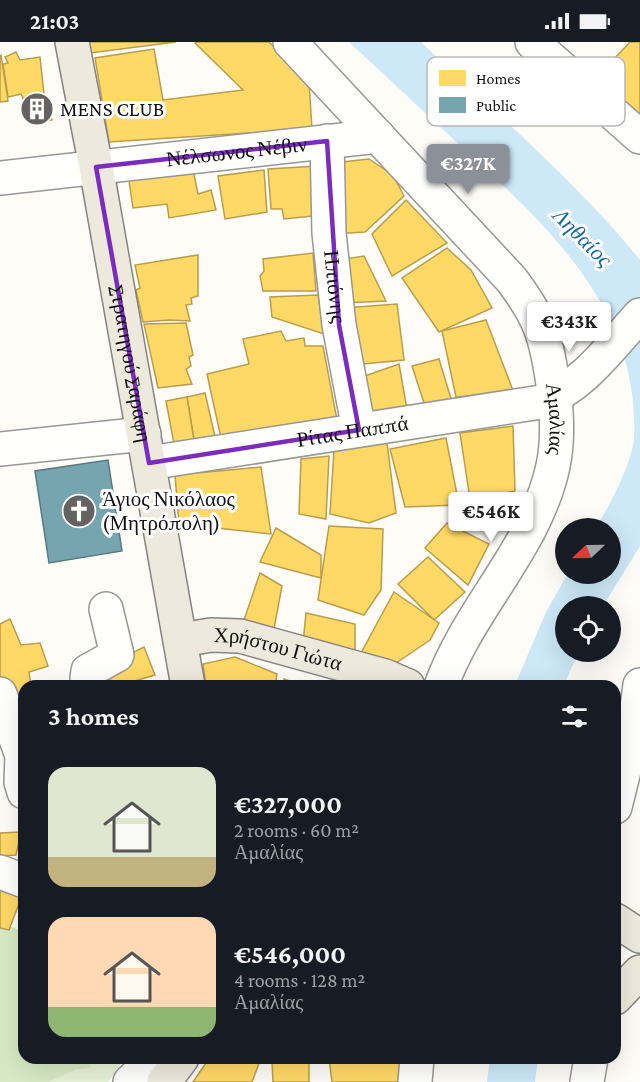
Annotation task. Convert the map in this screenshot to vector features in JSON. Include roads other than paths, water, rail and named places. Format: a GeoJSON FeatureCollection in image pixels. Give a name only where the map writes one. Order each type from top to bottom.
{"type":"FeatureCollection","features":[{"type":"Feature","properties":{"kind":"main road","name":"Στρατηγού Σαράφη"},"geometry":{"type":"LineString","coordinates":[[72,42],[187,680]]}},
{"type":"Feature","properties":{"kind":"main road","name":"Χρήστου Γιώτα"},"geometry":{"type":"LineString","coordinates":[[180,640],[211,634],[240,636],[394,680]]}},
{"type":"Feature","properties":{"kind":"main road"},"geometry":{"type":"LineString","coordinates":[[621,925],[640,936]]}},
{"type":"Feature","properties":{"kind":"main road"},"geometry":{"type":"LineString","coordinates":[[164,1082],[178,1064]]}},
{"type":"Feature","properties":{"kind":"street","name":"Αμαλίας"},"geometry":{"type":"LineString","coordinates":[[290,42],[511,279],[529,304],[542,330],[555,396],[554,464],[544,497],[516,550],[459,645],[444,680]]}},
{"type":"Feature","properties":{"kind":"street"},"geometry":{"type":"LineString","coordinates":[[532,42],[549,57]]}},
{"type":"Feature","properties":{"kind":"street"},"geometry":{"type":"LineString","coordinates":[[625,123],[640,136]]}},
{"type":"Feature","properties":{"kind":"street","name":"Νέλσωνος Νέβιν"},"geometry":{"type":"LineString","coordinates":[[0,178],[378,136]]}},
{"type":"Feature","properties":{"kind":"street","name":"Ηπιόνης"},"geometry":{"type":"LineString","coordinates":[[327,141],[329,233],[338,314],[358,430]]}},
{"type":"Feature","properties":{"kind":"street","name":"Ρίτας Παππά"},"geometry":{"type":"LineString","coordinates":[[0,449],[147,449],[358,430],[528,405],[555,396],[577,381],[640,315]]}},
{"type":"Feature","properties":{"kind":"street"},"geometry":{"type":"LineString","coordinates":[[88,680],[88,671],[117,655],[106,609]]}},
{"type":"Feature","properties":{"kind":"street"},"geometry":{"type":"LineString","coordinates":[[621,719],[640,685]]}},
{"type":"Feature","properties":{"kind":"street"},"geometry":{"type":"LineString","coordinates":[[621,783],[634,730],[640,685]]}},
{"type":"Feature","properties":{"kind":"street"},"geometry":{"type":"LineString","coordinates":[[0,694],[18,745]]}},
{"type":"Feature","properties":{"kind":"street"},"geometry":{"type":"LineString","coordinates":[[0,872],[18,879]]}},
{"type":"Feature","properties":{"kind":"street"},"geometry":{"type":"LineString","coordinates":[[130,1082],[149,1064]]}},
{"type":"Feature","properties":{"kind":"street"},"geometry":{"type":"LineString","coordinates":[[415,1082],[416,1064]]}},
{"type":"Feature","properties":{"kind":"street"},"geometry":{"type":"LineString","coordinates":[[587,1082],[590,1064]]}},
{"type":"Feature","properties":{"kind":"street"},"geometry":{"type":"LineString","coordinates":[[607,1082],[609,1064]]}},
{"type":"Feature","properties":{"kind":"water","name":"Ληθαίος"},"geometry":{"type":"Polygon","coordinates":[[[349,42],[421,42],[437,57],[427,57],[427,115],[349,42]]]}},
{"type":"Feature","properties":{"kind":"water","name":"Ληθαίος"},"geometry":{"type":"Polygon","coordinates":[[[439,126],[511,126],[562,175],[640,260],[640,546],[621,577],[621,518],[601,518],[624,475],[634,441],[633,399],[625,361],[612,325],[573,260],[521,203],[439,126]]]}},
{"type":"Feature","properties":{"kind":"water","name":"Ληθαίος"},"geometry":{"type":"Polygon","coordinates":[[[562,584],[617,584],[609,596],[555,596],[562,584]]]}},
{"type":"Feature","properties":{"kind":"water","name":"Ληθαίος"},"geometry":{"type":"Polygon","coordinates":[[[555,596],[555,662],[574,662],[566,680],[517,680],[555,596]]]}},
{"type":"Feature","properties":{"kind":"water"},"geometry":{"type":"Polygon","coordinates":[[[489,1064],[537,1064],[535,1082],[487,1082],[489,1064]]]}},
{"type":"Feature","properties":{"kind":"place","name":"MENS CLUB"},"geometry":{"type":"Point","coordinates":[37,109]}},
{"type":"Feature","properties":{"kind":"place","name":"Άγιος Νικόλαος (Μητρόπολη)"},"geometry":{"type":"Point","coordinates":[79,511]}}]}
